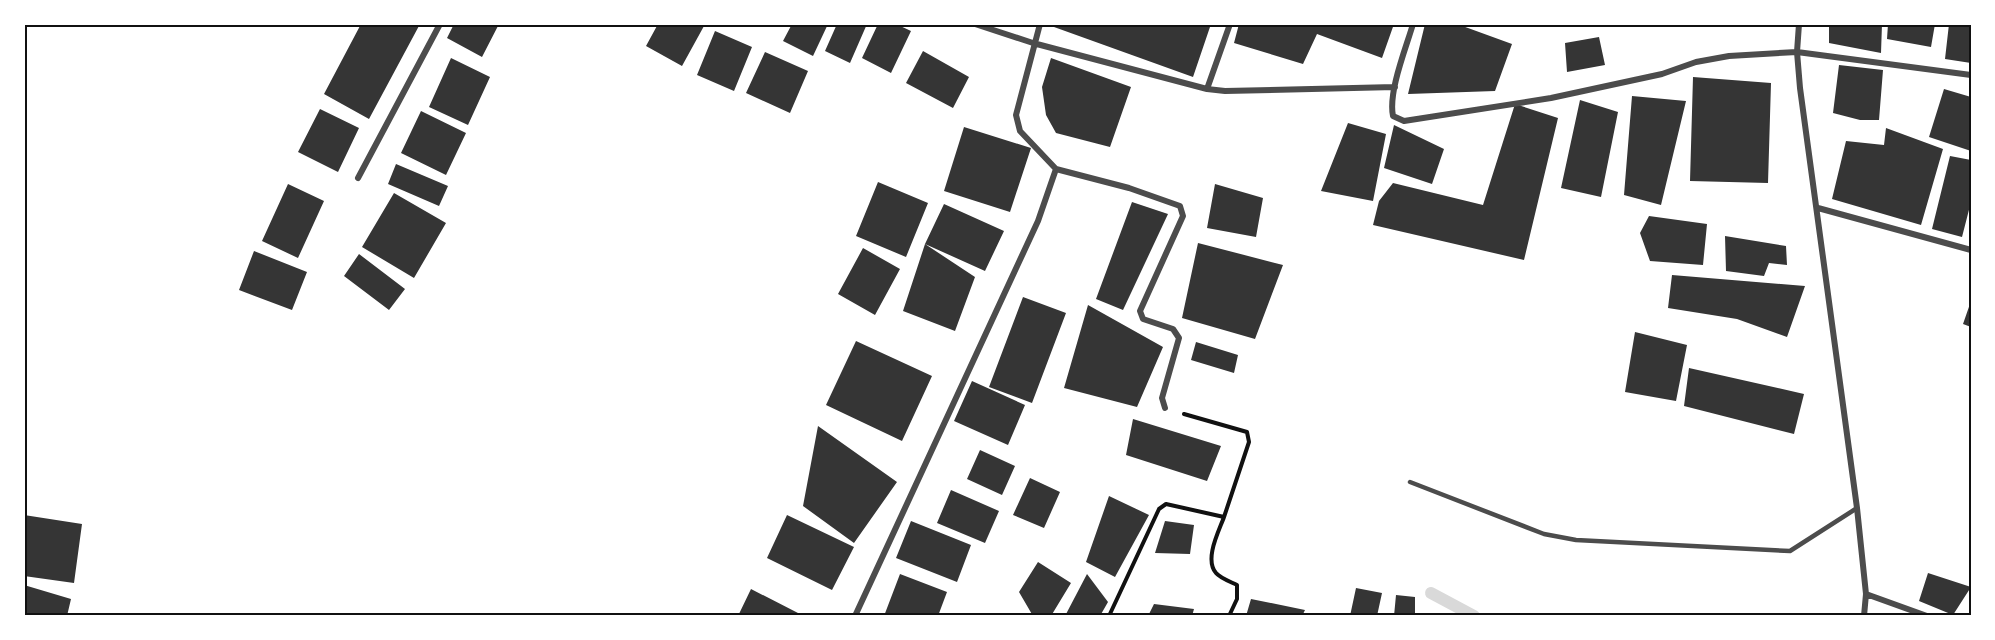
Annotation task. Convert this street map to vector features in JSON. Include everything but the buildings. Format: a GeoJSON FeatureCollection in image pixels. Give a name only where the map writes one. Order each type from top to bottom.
{"type":"FeatureCollection","features":[{"type":"Feature","properties":{"kind":"street"},"geometry":{"type":"LineString","coordinates":[[358,178],[440,24]]}},
{"type":"Feature","properties":{"kind":"street"},"geometry":{"type":"LineString","coordinates":[[975,24],[1033,43],[1207,89],[1225,91],[1395,87]]}},
{"type":"Feature","properties":{"kind":"street"},"geometry":{"type":"LineString","coordinates":[[1040,24],[1033,43],[1016,116],[1020,132],[1056,169],[1129,188],[1180,206],[1183,216],[1140,311],[1143,319],[1173,329],[1179,338],[1162,398],[1165,408]]}},
{"type":"Feature","properties":{"kind":"street"},"geometry":{"type":"LineString","coordinates":[[1207,89],[1230,24]]}},
{"type":"Feature","properties":{"kind":"street"},"geometry":{"type":"LineString","coordinates":[[1413,24],[1395,87],[1392,112],[1393,116],[1404,121],[1551,98],[1662,74],[1696,62],[1729,56],[1797,52],[1971,75]]}},
{"type":"Feature","properties":{"kind":"street"},"geometry":{"type":"LineString","coordinates":[[1799,24],[1797,52],[1857,508],[1866,594],[1864,616]]}},
{"type":"Feature","properties":{"kind":"street"},"geometry":{"type":"LineString","coordinates":[[855,616],[1038,221],[1056,169]]}},
{"type":"Feature","properties":{"kind":"street"},"geometry":{"type":"LineString","coordinates":[[1818,208],[1971,250]]}},
{"type":"Feature","properties":{"kind":"street"},"geometry":{"type":"LineString","coordinates":[[1866,594],[1927,616]]}},
{"type":"Feature","properties":{"kind":"lane"},"geometry":{"type":"LineString","coordinates":[[1410,482],[1544,534],[1576,540],[1790,551],[1857,508]]}},
{"type":"Feature","properties":{"kind":"path"},"geometry":{"type":"LineString","coordinates":[[1165,408],[1247,432],[1249,442],[1213,548],[1212,566],[1216,573],[1237,585],[1237,599],[1229,616]]}},
{"type":"Feature","properties":{"kind":"path"},"geometry":{"type":"LineString","coordinates":[[1109,616],[1158,509],[1166,504],[1224,517]]}},
{"type":"Feature","properties":{"kind":"waterway"},"geometry":{"type":"LineString","coordinates":[[1431,593],[1474,616]]}}]}
